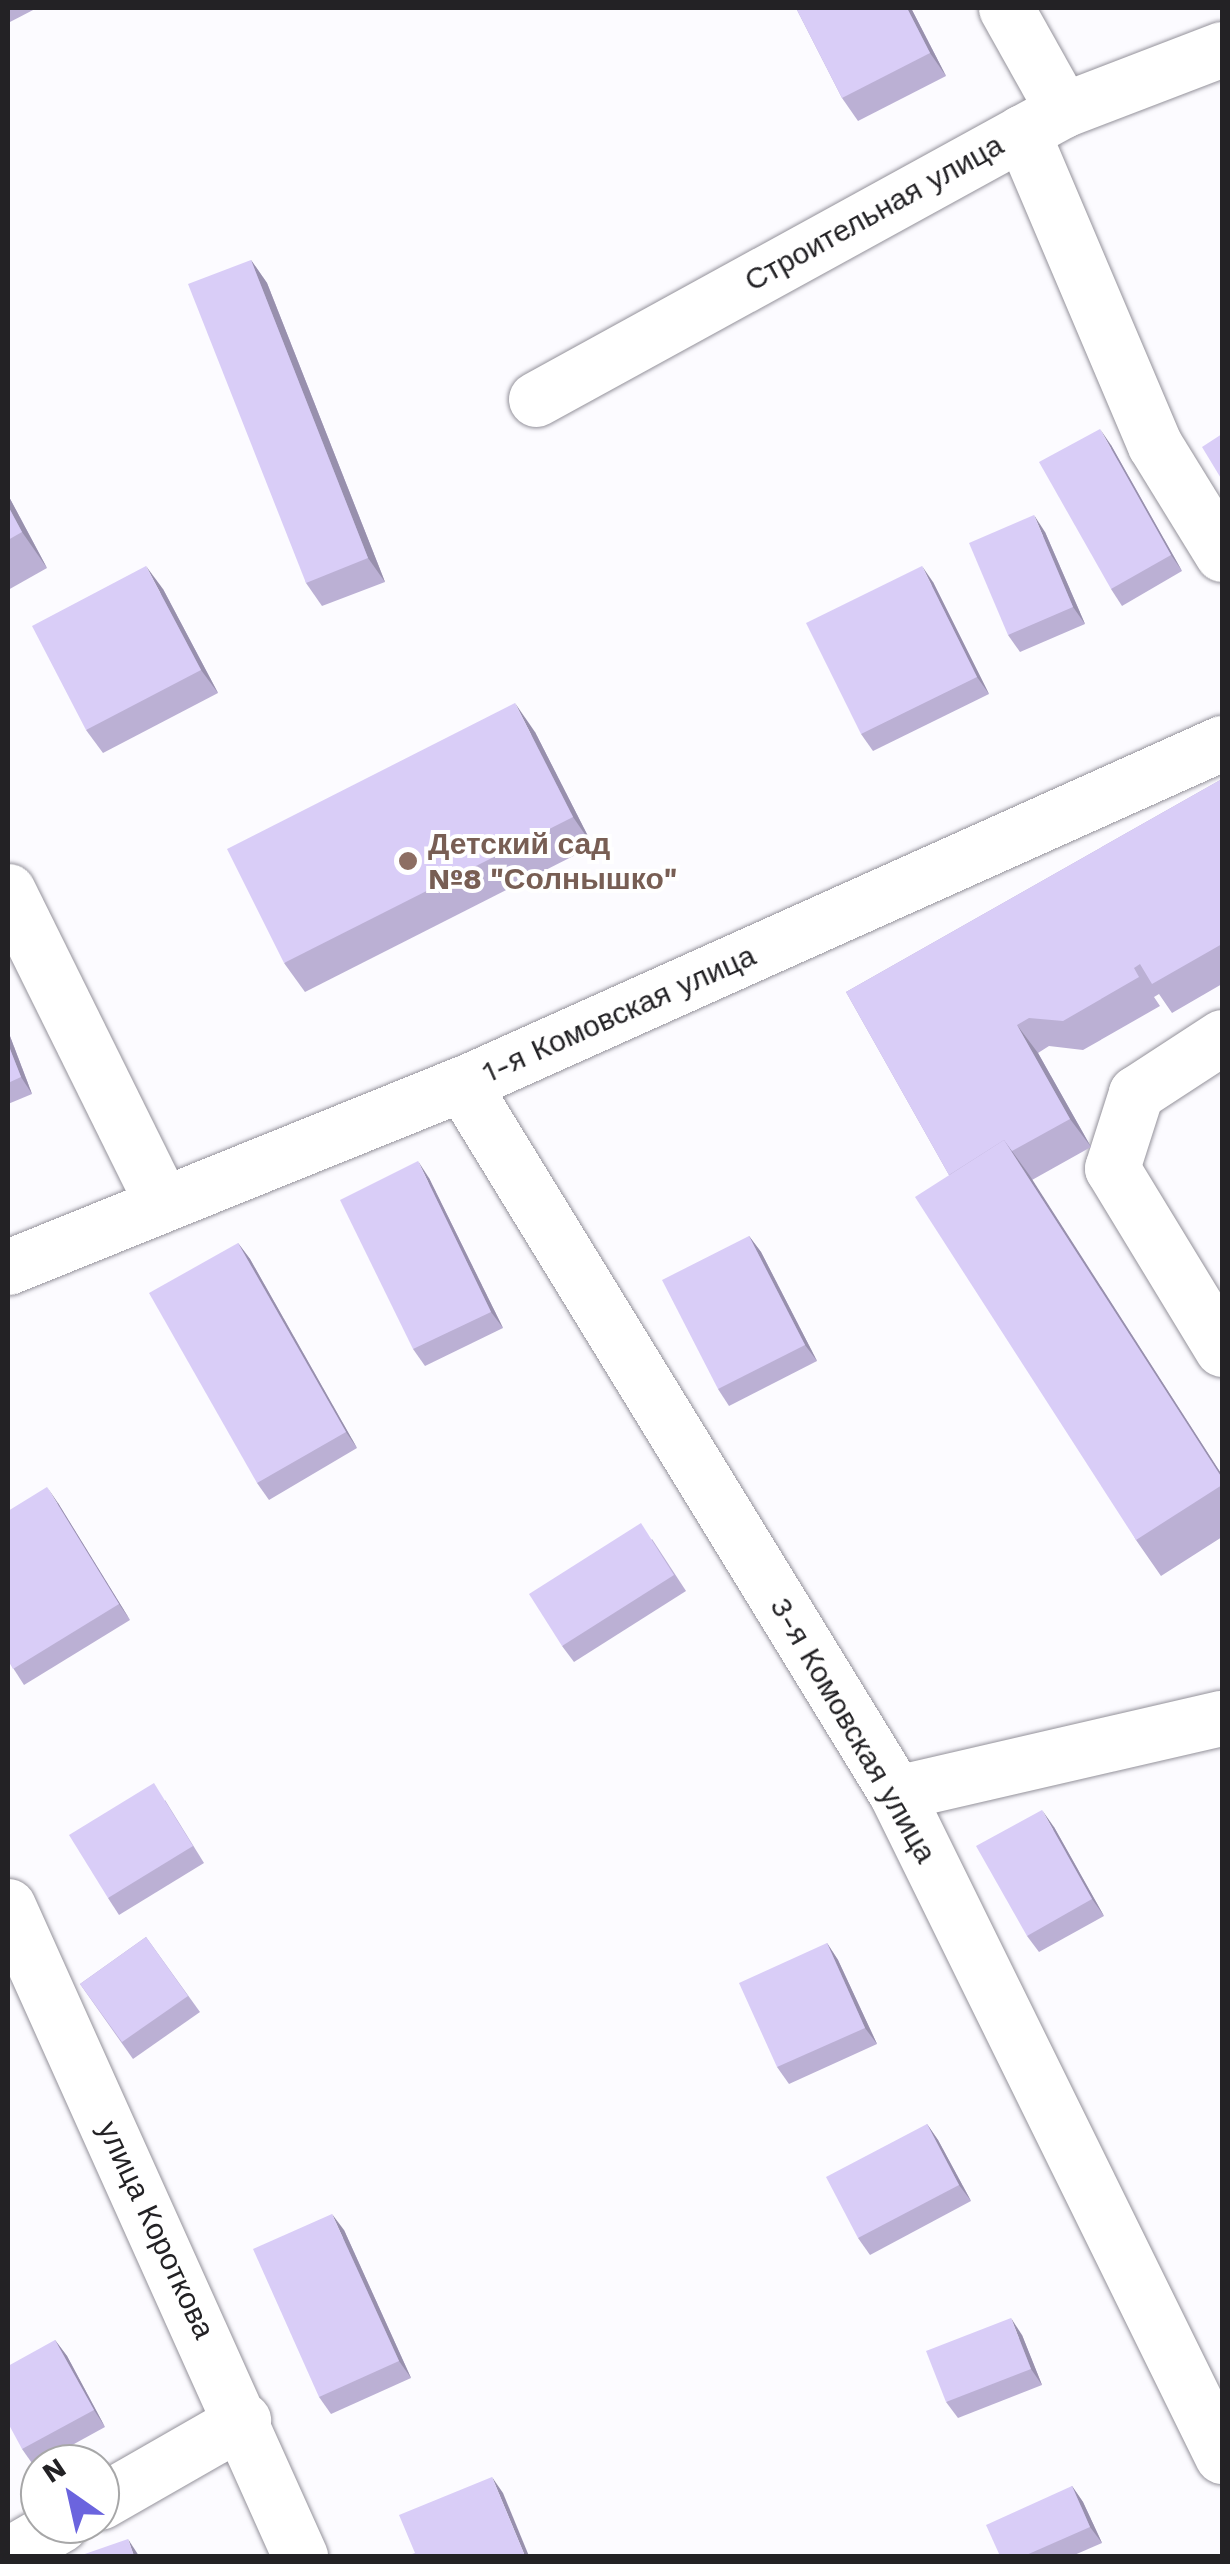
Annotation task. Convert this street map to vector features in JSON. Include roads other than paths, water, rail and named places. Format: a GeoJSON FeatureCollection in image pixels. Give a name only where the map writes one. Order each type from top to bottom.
{"type":"FeatureCollection","features":[{"type":"Feature","properties":{"kind":"street"},"geometry":{"type":"LineString","coordinates":[[1006,8],[1155,445],[1222,554]]}},
{"type":"Feature","properties":{"kind":"street","name":"Строительная улица"},"geometry":{"type":"LineString","coordinates":[[536,399],[1042,121],[1222,48]]}},
{"type":"Feature","properties":{"kind":"street","name":"1-я Комовская улица"},"geometry":{"type":"LineString","coordinates":[[8,1267],[462,1084],[1222,743]]}},
{"type":"Feature","properties":{"kind":"street"},"geometry":{"type":"LineString","coordinates":[[8,890],[163,1204]]}},
{"type":"Feature","properties":{"kind":"street"},"geometry":{"type":"LineString","coordinates":[[1222,1037],[1136,1092],[1112,1168],[1222,1349]]}},
{"type":"Feature","properties":{"kind":"street","name":"3-я Комовская улица"},"geometry":{"type":"LineString","coordinates":[[462,1084],[896,1792],[1222,2456]]}},
{"type":"Feature","properties":{"kind":"street"},"geometry":{"type":"LineString","coordinates":[[896,1792],[1222,1718]]}},
{"type":"Feature","properties":{"kind":"street","name":"улица Короткова"},"geometry":{"type":"LineString","coordinates":[[8,1906],[243,2420],[300,2556]]}},
{"type":"Feature","properties":{"kind":"street"},"geometry":{"type":"LineString","coordinates":[[120,2491],[243,2420]]}},
{"type":"Feature","properties":{"kind":"place","name":"Детский сад №8 \"Солнышко\""},"geometry":{"type":"Point","coordinates":[408,861]}}]}
